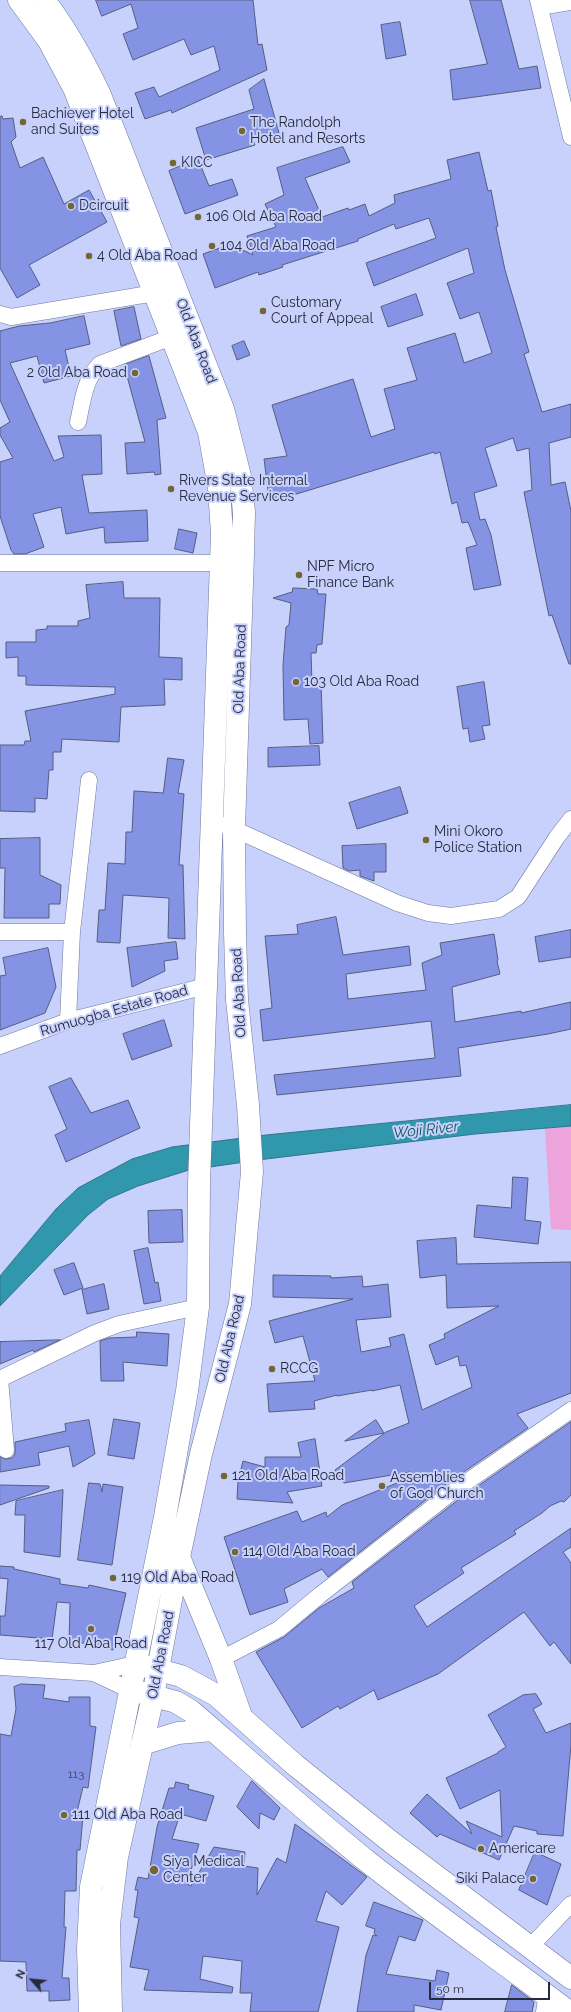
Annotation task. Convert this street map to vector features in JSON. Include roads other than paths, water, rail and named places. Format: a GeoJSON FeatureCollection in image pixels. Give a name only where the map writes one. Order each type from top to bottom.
{"type":"FeatureCollection","features":[{"type":"Feature","properties":{"kind":"main road","name":"Old Aba Road"},"geometry":{"type":"LineString","coordinates":[[19,0],[49,41],[66,71],[209,432],[220,498],[221,563],[203,1108],[199,1183],[198,1308],[177,1450],[92,1887],[88,1949],[90,2012]]}},
{"type":"Feature","properties":{"kind":"main road","name":"Old Aba Road"},"geometry":{"type":"LineString","coordinates":[[44,0],[60,21],[81,56],[100,95],[223,409],[240,476],[244,512],[244,553],[234,829],[237,1000],[248,1105],[252,1172],[240,1304],[201,1454],[178,1556],[154,1696],[142,1744],[112,1890],[109,1924],[111,2012]]}},
{"type":"Feature","properties":{"kind":"main road"},"geometry":{"type":"LineString","coordinates":[[178,1556],[221,1659],[241,1717]]}},
{"type":"Feature","properties":{"kind":"main road"},"geometry":{"type":"LineString","coordinates":[[135,1664],[159,1669],[181,1676],[197,1683],[216,1695],[311,1778],[571,1978]]}},
{"type":"Feature","properties":{"kind":"main road"},"geometry":{"type":"LineString","coordinates":[[130,1690],[172,1700],[185,1706],[300,1806],[546,2004],[569,2012]]}},
{"type":"Feature","properties":{"kind":"main road"},"geometry":{"type":"LineString","coordinates":[[142,1744],[178,1733],[213,1730]]}},
{"type":"Feature","properties":{"kind":"street"},"geometry":{"type":"LineString","coordinates":[[571,2],[539,3],[571,137]]}},
{"type":"Feature","properties":{"kind":"street"},"geometry":{"type":"LineString","coordinates":[[0,314],[11,317],[155,293]]}},
{"type":"Feature","properties":{"kind":"street"},"geometry":{"type":"LineString","coordinates":[[78,422],[87,382],[91,372],[100,364],[172,337]]}},
{"type":"Feature","properties":{"kind":"street"},"geometry":{"type":"LineString","coordinates":[[0,563],[221,563]]}},
{"type":"Feature","properties":{"kind":"street"},"geometry":{"type":"LineString","coordinates":[[68,1021],[72,932],[89,780]]}},
{"type":"Feature","properties":{"kind":"street"},"geometry":{"type":"LineString","coordinates":[[212,820],[397,902],[428,913],[451,916],[499,909],[518,897],[557,837],[571,819]]}},
{"type":"Feature","properties":{"kind":"street"},"geometry":{"type":"LineString","coordinates":[[0,932],[72,932]]}},
{"type":"Feature","properties":{"kind":"street","name":"Rumuogba Estate Road"},"geometry":{"type":"LineString","coordinates":[[0,1046],[68,1021],[206,986]]}},
{"type":"Feature","properties":{"kind":"street"},"geometry":{"type":"LineString","coordinates":[[6,1450],[0,1379],[119,1324],[198,1308]]}},
{"type":"Feature","properties":{"kind":"street"},"geometry":{"type":"LineString","coordinates":[[221,1659],[279,1629],[295,1618],[320,1595],[452,1492],[571,1410]]}},
{"type":"Feature","properties":{"kind":"street"},"geometry":{"type":"LineString","coordinates":[[0,1667],[94,1673],[135,1664]]}},
{"type":"Feature","properties":{"kind":"street"},"geometry":{"type":"LineString","coordinates":[[94,1673],[130,1690]]}},
{"type":"Feature","properties":{"kind":"street"},"geometry":{"type":"LineString","coordinates":[[530,1947],[571,1904]]}},
{"type":"Feature","properties":{"kind":"water","name":"Woji River"},"geometry":{"type":"Polygon","coordinates":[[[571,1105],[571,1126],[475,1134],[266,1159],[189,1170],[138,1186],[108,1199],[88,1215],[0,1306],[0,1276],[56,1209],[78,1188],[132,1159],[172,1147],[266,1135],[571,1105]]]}},
{"type":"Feature","properties":{"kind":"place","name":"Bachiever Hotel and Suites"},"geometry":{"type":"Point","coordinates":[23,122]}},
{"type":"Feature","properties":{"kind":"place","name":"The Randolph Hotel and Resorts"},"geometry":{"type":"Point","coordinates":[242,131]}},
{"type":"Feature","properties":{"kind":"place","name":"KICC"},"geometry":{"type":"Point","coordinates":[173,163]}},
{"type":"Feature","properties":{"kind":"place","name":"Dcircuit"},"geometry":{"type":"Point","coordinates":[71,206]}},
{"type":"Feature","properties":{"kind":"place","name":"106 Old Aba Road"},"geometry":{"type":"Point","coordinates":[198,217]}},
{"type":"Feature","properties":{"kind":"place","name":"104 Old Aba Road"},"geometry":{"type":"Point","coordinates":[212,246]}},
{"type":"Feature","properties":{"kind":"place","name":"4 Old Aba Road"},"geometry":{"type":"Point","coordinates":[89,256]}},
{"type":"Feature","properties":{"kind":"place","name":"Customary Court of Appeal"},"geometry":{"type":"Point","coordinates":[263,311]}},
{"type":"Feature","properties":{"kind":"place","name":"2 Old Aba Road"},"geometry":{"type":"Point","coordinates":[135,373]}},
{"type":"Feature","properties":{"kind":"place","name":"Rivers State Internal Revenue Services"},"geometry":{"type":"Point","coordinates":[171,489]}},
{"type":"Feature","properties":{"kind":"place","name":"NPF Micro Finance Bank"},"geometry":{"type":"Point","coordinates":[299,575]}},
{"type":"Feature","properties":{"kind":"place","name":"103 Old Aba Road"},"geometry":{"type":"Point","coordinates":[296,682]}},
{"type":"Feature","properties":{"kind":"place","name":"Mini Okoro Police Station"},"geometry":{"type":"Point","coordinates":[426,840]}},
{"type":"Feature","properties":{"kind":"place","name":"RCCG"},"geometry":{"type":"Point","coordinates":[272,1369]}},
{"type":"Feature","properties":{"kind":"place","name":"121 Old Aba Road"},"geometry":{"type":"Point","coordinates":[224,1476]}},
{"type":"Feature","properties":{"kind":"place","name":"Assemblies of God Church"},"geometry":{"type":"Point","coordinates":[382,1486]}},
{"type":"Feature","properties":{"kind":"place","name":"114 Old Aba Road"},"geometry":{"type":"Point","coordinates":[235,1552]}},
{"type":"Feature","properties":{"kind":"place","name":"119 Old Aba Road"},"geometry":{"type":"Point","coordinates":[113,1578]}},
{"type":"Feature","properties":{"kind":"place","name":"117 Old Aba Road"},"geometry":{"type":"Point","coordinates":[91,1629]}},
{"type":"Feature","properties":{"kind":"place","name":"111 Old Aba Road"},"geometry":{"type":"Point","coordinates":[64,1815]}},
{"type":"Feature","properties":{"kind":"place","name":"Americare"},"geometry":{"type":"Point","coordinates":[481,1849]}},
{"type":"Feature","properties":{"kind":"place","name":"Siya Medical Center"},"geometry":{"type":"Point","coordinates":[154,1870]}},
{"type":"Feature","properties":{"kind":"place","name":"Siki Palace"},"geometry":{"type":"Point","coordinates":[533,1879]}}]}
